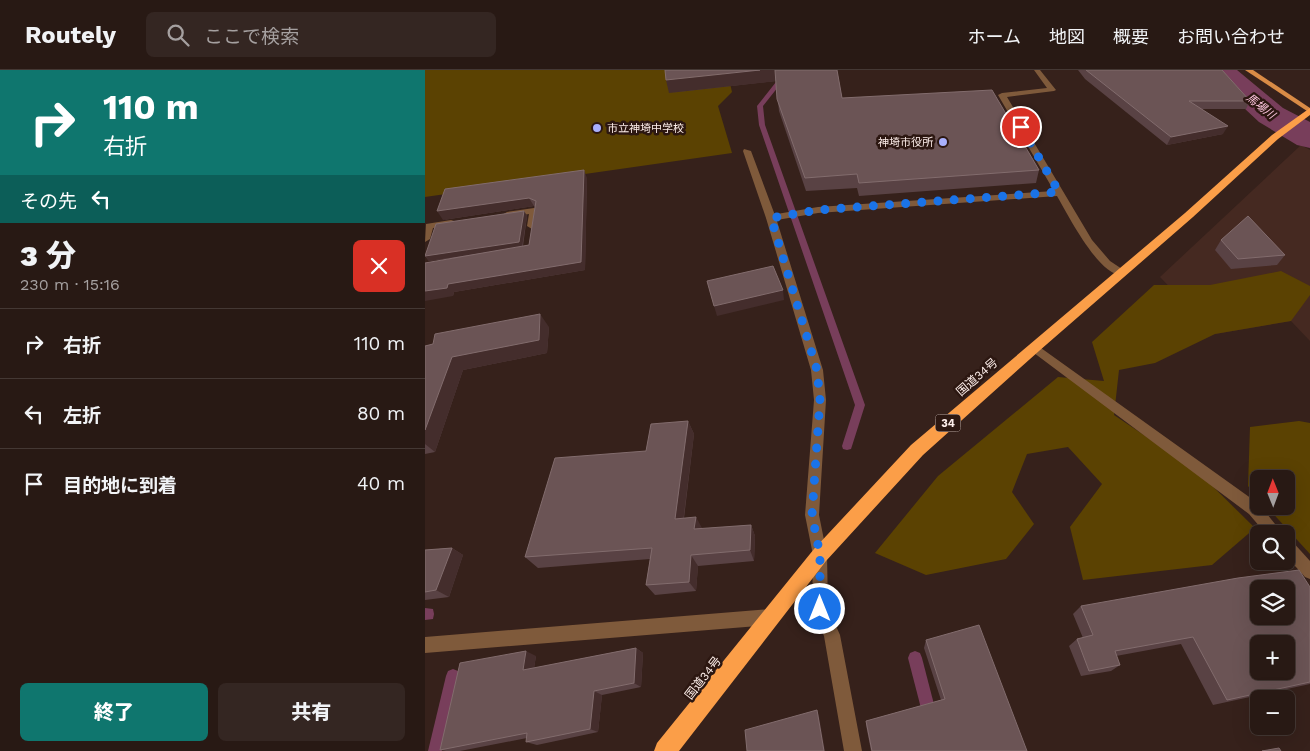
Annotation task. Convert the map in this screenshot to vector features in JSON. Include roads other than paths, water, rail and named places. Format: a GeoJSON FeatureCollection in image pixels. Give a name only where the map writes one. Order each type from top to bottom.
{"type":"FeatureCollection","features":[{"type":"Feature","properties":{"kind":"highway","name":"国道34号"},"geometry":{"type":"LineString","coordinates":[[665,751],[820,555],[917,450],[1275,138],[1310,111]]}},
{"type":"Feature","properties":{"kind":"main road"},"geometry":{"type":"LineString","coordinates":[[1248,70],[1310,111]]}},
{"type":"Feature","properties":{"kind":"street"},"geometry":{"type":"LineString","coordinates":[[1037,70],[1052,90],[1002,95],[1088,241],[1106,263],[1121,273]]}},
{"type":"Feature","properties":{"kind":"street"},"geometry":{"type":"LineString","coordinates":[[747,151],[771,218],[817,370],[820,400],[812,515],[820,555],[820,609],[832,635],[853,751]]}},
{"type":"Feature","properties":{"kind":"street"},"geometry":{"type":"LineString","coordinates":[[771,218],[818,210],[1059,192]]}},
{"type":"Feature","properties":{"kind":"street"},"geometry":{"type":"LineString","coordinates":[[496,216],[534,211],[531,235]]}},
{"type":"Feature","properties":{"kind":"street"},"geometry":{"type":"LineString","coordinates":[[425,239],[429,226],[458,222]]}},
{"type":"Feature","properties":{"kind":"street"},"geometry":{"type":"LineString","coordinates":[[1034,347],[1254,508],[1268,525]]}},
{"type":"Feature","properties":{"kind":"street"},"geometry":{"type":"LineString","coordinates":[[1295,555],[1310,572]]}},
{"type":"Feature","properties":{"kind":"street"},"geometry":{"type":"LineString","coordinates":[[425,645],[770,617]]}},
{"type":"Feature","properties":{"kind":"waterway"},"geometry":{"type":"LineString","coordinates":[[782,70],[779,82],[760,106],[762,125],[860,405],[847,446]]}},
{"type":"Feature","properties":{"kind":"waterway","name":"馬場川"},"geometry":{"type":"LineString","coordinates":[[1217,70],[1240,87],[1271,115],[1310,137]]}},
{"type":"Feature","properties":{"kind":"waterway"},"geometry":{"type":"LineString","coordinates":[[915,658],[930,716]]}},
{"type":"Feature","properties":{"kind":"waterway"},"geometry":{"type":"LineString","coordinates":[[435,751],[453,676]]}},
{"type":"Feature","properties":{"kind":"place","name":"市立神埼中学校"},"geometry":{"type":"Point","coordinates":[597,128]}},
{"type":"Feature","properties":{"kind":"place","name":"神埼市役所"},"geometry":{"type":"Point","coordinates":[943,142]}}]}
